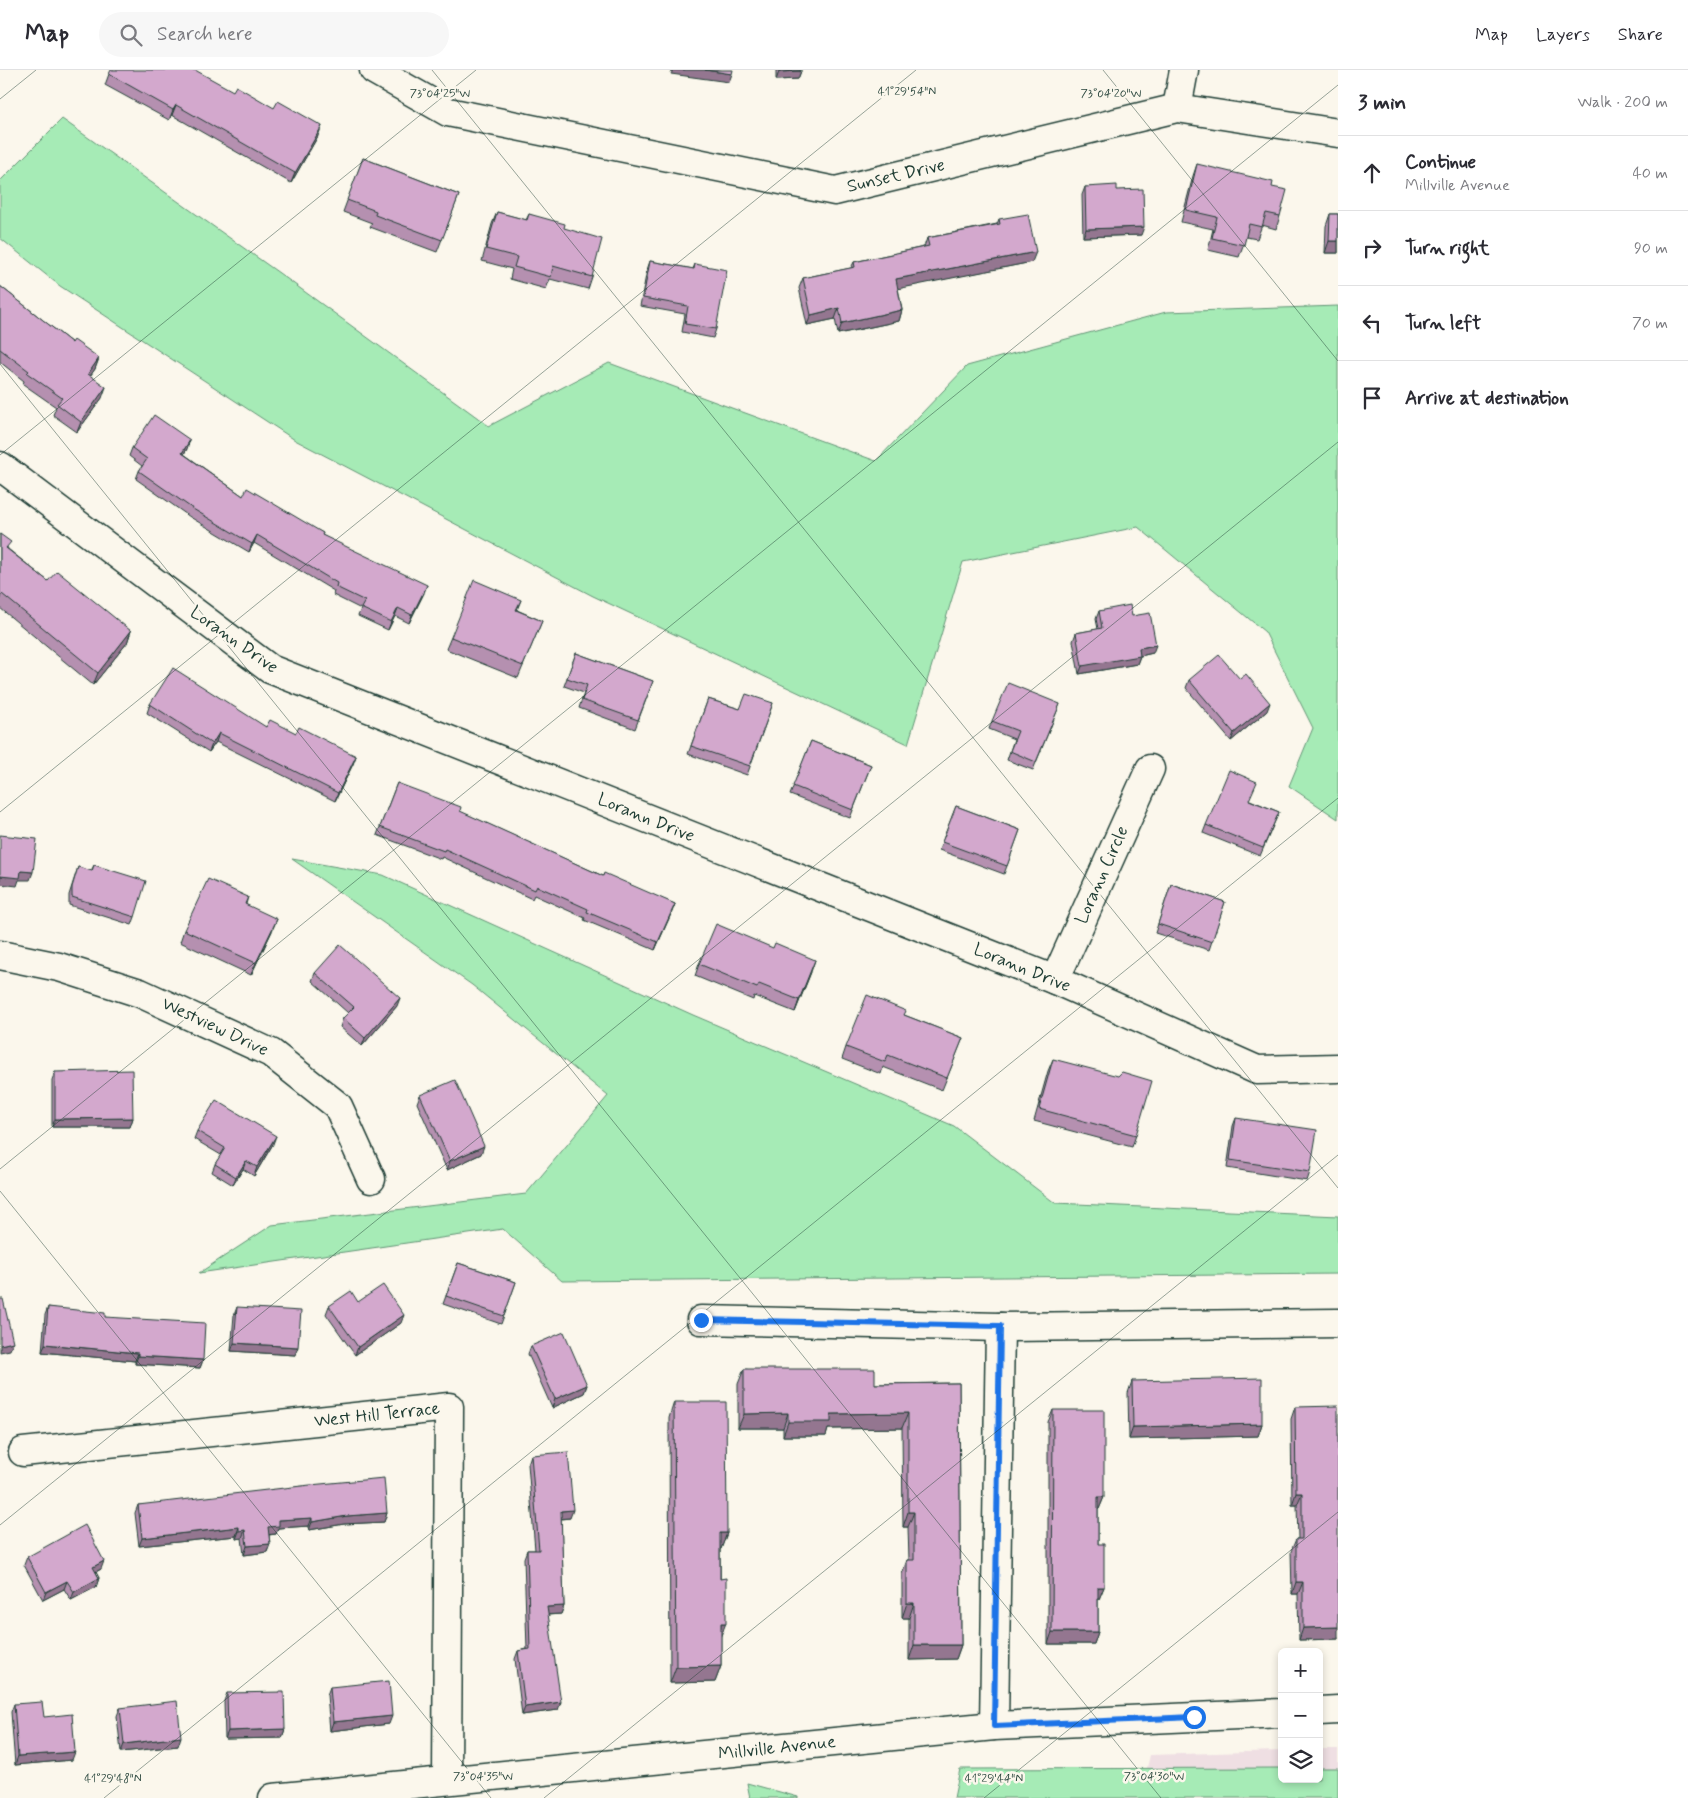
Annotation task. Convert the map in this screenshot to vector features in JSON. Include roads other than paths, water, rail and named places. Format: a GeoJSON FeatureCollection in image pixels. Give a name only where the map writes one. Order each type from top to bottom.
{"type":"FeatureCollection","features":[{"type":"Feature","properties":{"kind":"street","name":"Sunset Drive"},"geometry":{"type":"LineString","coordinates":[[374,70],[448,112],[835,190],[1177,108],[1338,134]]}},
{"type":"Feature","properties":{"kind":"street"},"geometry":{"type":"LineString","coordinates":[[1177,108],[1184,70]]}},
{"type":"Feature","properties":{"kind":"street","name":"Lorann Drive"},"geometry":{"type":"LineString","coordinates":[[0,466],[270,669],[1055,980],[1257,1070],[1338,1068]]}},
{"type":"Feature","properties":{"kind":"street","name":"Lorann Circle"},"geometry":{"type":"LineString","coordinates":[[1055,980],[1150,769]]}},
{"type":"Feature","properties":{"kind":"street","name":"Westview Drive"},"geometry":{"type":"LineString","coordinates":[[0,955],[59,967],[140,993],[271,1053],[338,1106],[371,1179]]}},
{"type":"Feature","properties":{"kind":"street"},"geometry":{"type":"LineString","coordinates":[[701,1320],[1000,1326],[1338,1322]]}},
{"type":"Feature","properties":{"kind":"street"},"geometry":{"type":"LineString","coordinates":[[994,1726],[1000,1326]]}},
{"type":"Feature","properties":{"kind":"street","name":"West Hill Terrace"},"geometry":{"type":"LineString","coordinates":[[23,1452],[449,1407],[447,1780]]}},
{"type":"Feature","properties":{"kind":"street"},"geometry":{"type":"LineString","coordinates":[[1323,1711],[1338,1710]]}},
{"type":"Feature","properties":{"kind":"street","name":"Millville Avenue"},"geometry":{"type":"LineString","coordinates":[[273,1798],[994,1726],[1278,1713]]}}]}
